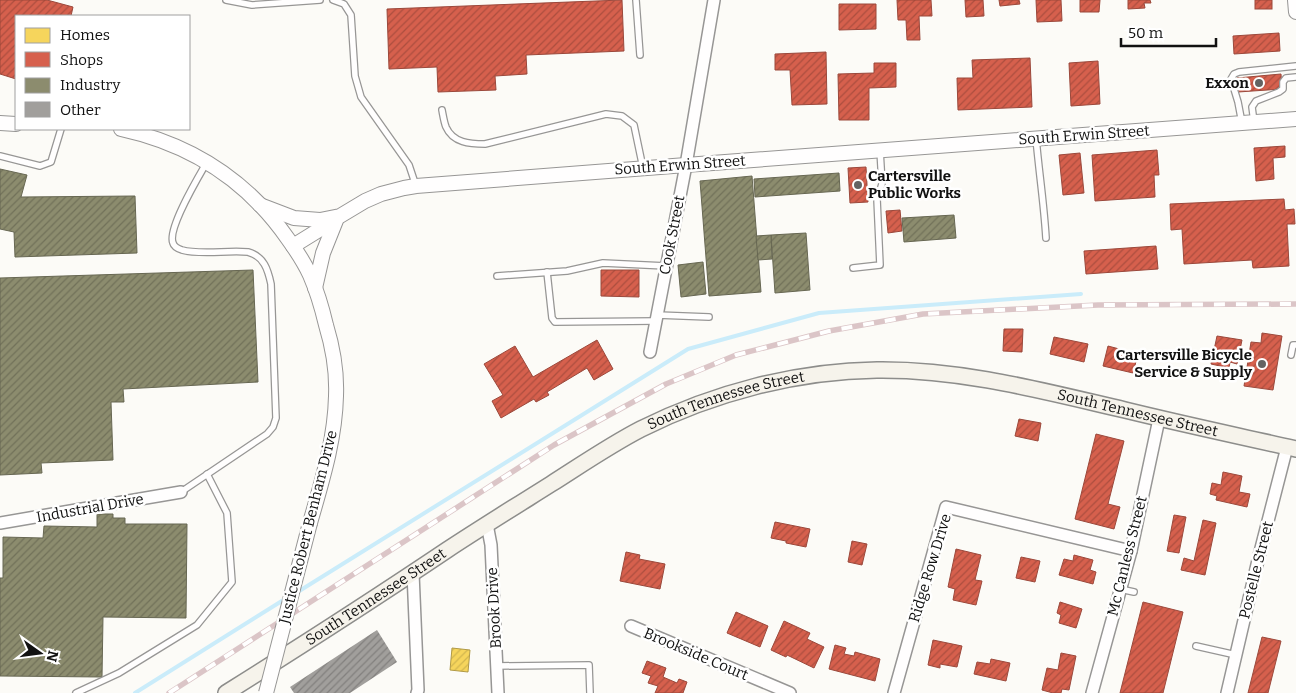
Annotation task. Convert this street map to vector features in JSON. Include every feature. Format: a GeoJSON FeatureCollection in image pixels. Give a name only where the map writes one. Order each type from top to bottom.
{"type":"FeatureCollection","features":[{"type":"Feature","properties":{"kind":"main road","name":"South Tennessee Street"},"geometry":{"type":"LineString","coordinates":[[226,693],[487,524],[596,455],[640,430],[719,397],[775,382],[832,373],[876,370],[944,373],[1003,382],[1292,448]]}},
{"type":"Feature","properties":{"kind":"street","name":"Cook Street"},"geometry":{"type":"LineString","coordinates":[[650,352],[686,165],[714,0]]}},
{"type":"Feature","properties":{"kind":"street"},"geometry":{"type":"LineString","coordinates":[[1295,0],[1296,12]]}},
{"type":"Feature","properties":{"kind":"street","name":"South Erwin Street"},"geometry":{"type":"LineString","coordinates":[[293,246],[365,201],[382,194],[416,186],[1296,119]]}},
{"type":"Feature","properties":{"kind":"street"},"geometry":{"type":"LineString","coordinates":[[0,123],[15,124]]}},
{"type":"Feature","properties":{"kind":"street"},"geometry":{"type":"LineString","coordinates":[[125,130],[186,150],[228,176],[248,192],[280,227],[293,246]]}},
{"type":"Feature","properties":{"kind":"street"},"geometry":{"type":"LineString","coordinates":[[260,205],[294,218],[320,220],[338,217]]}},
{"type":"Feature","properties":{"kind":"street"},"geometry":{"type":"LineString","coordinates":[[315,288],[323,253],[338,217]]}},
{"type":"Feature","properties":{"kind":"street","name":"Justice Robert Benham Drive"},"geometry":{"type":"LineString","coordinates":[[266,693],[329,454],[336,398],[336,372],[319,300],[307,269],[293,246]]}},
{"type":"Feature","properties":{"kind":"street","name":"Mc Canless Street"},"geometry":{"type":"LineString","coordinates":[[1092,693],[1130,551],[1160,419]]}},
{"type":"Feature","properties":{"kind":"street","name":"Postelle Street"},"geometry":{"type":"LineString","coordinates":[[1227,693],[1259,556],[1292,448]]}},
{"type":"Feature","properties":{"kind":"street","name":"Industrial Drive"},"geometry":{"type":"LineString","coordinates":[[0,523],[181,492]]}},
{"type":"Feature","properties":{"kind":"street","name":"Ridge Row Drive"},"geometry":{"type":"LineString","coordinates":[[896,693],[946,507],[1130,551]]}},
{"type":"Feature","properties":{"kind":"street","name":"Brook Drive"},"geometry":{"type":"LineString","coordinates":[[487,524],[491,545],[498,693]]}},
{"type":"Feature","properties":{"kind":"street"},"geometry":{"type":"LineString","coordinates":[[413,573],[417,693]]}},
{"type":"Feature","properties":{"kind":"street","name":"Brookside Court"},"geometry":{"type":"LineString","coordinates":[[631,626],[790,693]]}},
{"type":"Feature","properties":{"kind":"lane"},"geometry":{"type":"LineString","coordinates":[[226,0],[252,6],[320,0]]}},
{"type":"Feature","properties":{"kind":"lane"},"geometry":{"type":"LineString","coordinates":[[333,0],[344,4],[351,15],[355,76],[361,98],[409,165],[416,186]]}},
{"type":"Feature","properties":{"kind":"lane"},"geometry":{"type":"LineString","coordinates":[[636,0],[640,55]]}},
{"type":"Feature","properties":{"kind":"lane"},"geometry":{"type":"LineString","coordinates":[[1248,123],[1238,102],[1231,79],[1234,74],[1296,66]]}},
{"type":"Feature","properties":{"kind":"lane"},"geometry":{"type":"LineString","coordinates":[[1248,123],[1256,100],[1279,92],[1283,89],[1283,82],[1286,78],[1296,77]]}},
{"type":"Feature","properties":{"kind":"lane"},"geometry":{"type":"LineString","coordinates":[[442,110],[446,127],[454,138],[469,144],[485,144],[606,114],[622,116],[634,125],[643,168]]}},
{"type":"Feature","properties":{"kind":"lane"},"geometry":{"type":"LineString","coordinates":[[0,156],[40,166],[51,162],[61,130]]}},
{"type":"Feature","properties":{"kind":"lane"},"geometry":{"type":"LineString","coordinates":[[1036,138],[1046,238]]}},
{"type":"Feature","properties":{"kind":"lane"},"geometry":{"type":"LineString","coordinates":[[853,268],[880,265],[877,200],[882,184],[880,150]]}},
{"type":"Feature","properties":{"kind":"lane"},"geometry":{"type":"LineString","coordinates":[[181,492],[267,434],[274,427],[276,418],[272,284],[265,265],[260,258],[248,252],[193,252],[181,250],[172,242],[172,233],[176,221],[191,189],[207,162]]}},
{"type":"Feature","properties":{"kind":"lane"},"geometry":{"type":"LineString","coordinates":[[497,276],[567,271],[604,263],[666,266]]}},
{"type":"Feature","properties":{"kind":"lane"},"geometry":{"type":"LineString","coordinates":[[547,272],[552,318],[555,322],[709,317]]}},
{"type":"Feature","properties":{"kind":"lane"},"geometry":{"type":"LineString","coordinates":[[1291,355],[1293,345],[1296,345]]}},
{"type":"Feature","properties":{"kind":"lane"},"geometry":{"type":"LineString","coordinates":[[76,693],[119,673],[197,625],[232,582],[226,514],[207,474]]}},
{"type":"Feature","properties":{"kind":"lane"},"geometry":{"type":"LineString","coordinates":[[1120,589],[1134,592]]}},
{"type":"Feature","properties":{"kind":"lane"},"geometry":{"type":"LineString","coordinates":[[1196,646],[1236,655]]}},
{"type":"Feature","properties":{"kind":"lane"},"geometry":{"type":"LineString","coordinates":[[496,666],[589,665],[590,693]]}},
{"type":"Feature","properties":{"kind":"building: Homes"},"geometry":{"type":"Polygon","coordinates":[[[452,648],[470,650],[468,672],[450,670],[452,648]]]}},
{"type":"Feature","properties":{"kind":"building: Shops"},"geometry":{"type":"Polygon","coordinates":[[[0,0],[47,0],[73,7],[71,15],[15,15],[15,79],[0,74],[0,0]]]}},
{"type":"Feature","properties":{"kind":"building: Shops"},"geometry":{"type":"Polygon","coordinates":[[[622,0],[624,51],[526,55],[527,74],[495,76],[496,90],[438,92],[437,67],[389,69],[387,9],[622,0]]]}},
{"type":"Feature","properties":{"kind":"building: Shops"},"geometry":{"type":"Polygon","coordinates":[[[897,0],[931,0],[932,16],[919,16],[920,40],[907,40],[906,20],[898,20],[897,0]]]}},
{"type":"Feature","properties":{"kind":"building: Shops"},"geometry":{"type":"Polygon","coordinates":[[[965,0],[983,0],[984,16],[966,17],[965,0]]]}},
{"type":"Feature","properties":{"kind":"building: Shops"},"geometry":{"type":"Polygon","coordinates":[[[999,0],[1019,0],[1020,4],[1000,6],[999,0]]]}},
{"type":"Feature","properties":{"kind":"building: Shops"},"geometry":{"type":"Polygon","coordinates":[[[1036,0],[1061,0],[1062,21],[1037,22],[1036,0]]]}},
{"type":"Feature","properties":{"kind":"building: Shops"},"geometry":{"type":"Polygon","coordinates":[[[1080,0],[1100,0],[1099,12],[1080,12],[1080,0]]]}},
{"type":"Feature","properties":{"kind":"building: Shops"},"geometry":{"type":"Polygon","coordinates":[[[1128,0],[1150,0],[1151,3],[1144,3],[1145,8],[1128,9],[1128,0]]]}},
{"type":"Feature","properties":{"kind":"building: Shops"},"geometry":{"type":"Polygon","coordinates":[[[1255,0],[1272,0],[1272,9],[1255,9],[1255,0]]]}},
{"type":"Feature","properties":{"kind":"building: Shops"},"geometry":{"type":"Polygon","coordinates":[[[839,4],[876,4],[876,29],[839,30],[839,4]]]}},
{"type":"Feature","properties":{"kind":"building: Shops"},"geometry":{"type":"Polygon","coordinates":[[[1279,33],[1280,51],[1234,54],[1233,36],[1279,33]]]}},
{"type":"Feature","properties":{"kind":"building: Shops"},"geometry":{"type":"Polygon","coordinates":[[[826,52],[827,104],[792,105],[790,70],[775,70],[775,54],[826,52]]]}},
{"type":"Feature","properties":{"kind":"building: Shops"},"geometry":{"type":"Polygon","coordinates":[[[1030,58],[1032,107],[958,110],[957,78],[973,78],[972,60],[1030,58]]]}},
{"type":"Feature","properties":{"kind":"building: Shops"},"geometry":{"type":"Polygon","coordinates":[[[1098,61],[1100,104],[1071,106],[1069,63],[1098,61]]]}},
{"type":"Feature","properties":{"kind":"building: Shops"},"geometry":{"type":"Polygon","coordinates":[[[874,63],[896,63],[896,87],[869,88],[869,120],[839,120],[838,74],[874,73],[874,63]]]}},
{"type":"Feature","properties":{"kind":"building: Shops","name":"Exxon"},"geometry":{"type":"Polygon","coordinates":[[[1281,74],[1282,89],[1238,92],[1237,78],[1281,74]]]}},
{"type":"Feature","properties":{"kind":"building: Shops"},"geometry":{"type":"Polygon","coordinates":[[[1285,146],[1285,157],[1273,158],[1274,179],[1256,181],[1254,148],[1285,146]]]}},
{"type":"Feature","properties":{"kind":"building: Shops"},"geometry":{"type":"Polygon","coordinates":[[[1157,150],[1159,175],[1154,175],[1155,197],[1095,201],[1092,155],[1157,150]]]}},
{"type":"Feature","properties":{"kind":"building: Shops"},"geometry":{"type":"Polygon","coordinates":[[[1080,153],[1084,193],[1063,195],[1059,155],[1080,153]]]}},
{"type":"Feature","properties":{"kind":"building: Shops","name":"Cartersville Public Works"},"geometry":{"type":"Polygon","coordinates":[[[866,167],[868,202],[850,203],[848,168],[866,167]]]}},
{"type":"Feature","properties":{"kind":"building: Shops"},"geometry":{"type":"Polygon","coordinates":[[[1284,199],[1285,210],[1294,209],[1295,224],[1287,224],[1289,266],[1253,268],[1252,260],[1184,264],[1182,229],[1171,230],[1170,204],[1284,199]]]}},
{"type":"Feature","properties":{"kind":"building: Shops"},"geometry":{"type":"Polygon","coordinates":[[[900,210],[902,231],[888,233],[886,211],[900,210]]]}},
{"type":"Feature","properties":{"kind":"building: Shops"},"geometry":{"type":"Polygon","coordinates":[[[1156,246],[1158,269],[1086,274],[1084,251],[1156,246]]]}},
{"type":"Feature","properties":{"kind":"building: Shops"},"geometry":{"type":"Polygon","coordinates":[[[601,270],[639,270],[639,297],[601,296],[601,270]]]}},
{"type":"Feature","properties":{"kind":"building: Shops"},"geometry":{"type":"Polygon","coordinates":[[[1004,329],[1023,329],[1022,352],[1003,351],[1004,329]]]}},
{"type":"Feature","properties":{"kind":"building: Shops","name":"Cartersville Bicycle Service & Supply"},"geometry":{"type":"Polygon","coordinates":[[[1262,333],[1282,336],[1273,390],[1244,386],[1251,342],[1261,343],[1262,333]]]}},
{"type":"Feature","properties":{"kind":"building: Shops"},"geometry":{"type":"Polygon","coordinates":[[[1217,336],[1242,340],[1237,364],[1230,362],[1229,368],[1211,364],[1217,336]]]}},
{"type":"Feature","properties":{"kind":"building: Shops"},"geometry":{"type":"Polygon","coordinates":[[[1054,337],[1088,344],[1084,362],[1050,354],[1054,337]]]}},
{"type":"Feature","properties":{"kind":"building: Shops"},"geometry":{"type":"Polygon","coordinates":[[[597,340],[613,369],[594,380],[587,368],[547,392],[549,395],[536,402],[534,399],[501,418],[492,401],[503,395],[484,364],[515,346],[533,377],[597,340]]]}},
{"type":"Feature","properties":{"kind":"building: Shops"},"geometry":{"type":"Polygon","coordinates":[[[1108,346],[1138,354],[1133,373],[1103,366],[1108,346]]]}},
{"type":"Feature","properties":{"kind":"building: Shops"},"geometry":{"type":"Polygon","coordinates":[[[1019,419],[1041,423],[1038,441],[1015,436],[1019,419]]]}},
{"type":"Feature","properties":{"kind":"building: Shops"},"geometry":{"type":"Polygon","coordinates":[[[1096,434],[1124,441],[1108,504],[1120,507],[1114,529],[1075,519],[1096,434]]]}},
{"type":"Feature","properties":{"kind":"building: Shops"},"geometry":{"type":"Polygon","coordinates":[[[1223,472],[1242,476],[1239,492],[1250,494],[1247,507],[1216,500],[1217,496],[1210,494],[1212,483],[1221,485],[1223,472]]]}},
{"type":"Feature","properties":{"kind":"building: Shops"},"geometry":{"type":"Polygon","coordinates":[[[1174,515],[1186,517],[1179,553],[1167,551],[1174,515]]]}},
{"type":"Feature","properties":{"kind":"building: Shops"},"geometry":{"type":"Polygon","coordinates":[[[1203,520],[1216,523],[1205,575],[1181,570],[1184,558],[1194,561],[1203,520]]]}},
{"type":"Feature","properties":{"kind":"building: Shops"},"geometry":{"type":"Polygon","coordinates":[[[775,522],[810,529],[806,547],[771,538],[775,522]]]}},
{"type":"Feature","properties":{"kind":"building: Shops"},"geometry":{"type":"Polygon","coordinates":[[[852,541],[867,544],[862,565],[848,562],[852,541]]]}},
{"type":"Feature","properties":{"kind":"building: Shops"},"geometry":{"type":"Polygon","coordinates":[[[956,549],[981,555],[975,580],[982,581],[976,605],[953,600],[955,589],[948,587],[956,549]]]}},
{"type":"Feature","properties":{"kind":"building: Shops"},"geometry":{"type":"Polygon","coordinates":[[[626,552],[640,555],[639,559],[665,564],[660,589],[620,581],[626,552]]]}},
{"type":"Feature","properties":{"kind":"building: Shops"},"geometry":{"type":"Polygon","coordinates":[[[1074,555],[1093,560],[1090,570],[1096,572],[1093,584],[1059,575],[1064,559],[1073,561],[1074,555]]]}},
{"type":"Feature","properties":{"kind":"building: Shops"},"geometry":{"type":"Polygon","coordinates":[[[1021,557],[1040,561],[1035,582],[1016,578],[1021,557]]]}},
{"type":"Feature","properties":{"kind":"building: Shops"},"geometry":{"type":"Polygon","coordinates":[[[1060,602],[1082,609],[1076,628],[1059,623],[1061,615],[1057,613],[1060,602]]]}},
{"type":"Feature","properties":{"kind":"building: Shops"},"geometry":{"type":"Polygon","coordinates":[[[1143,602],[1183,612],[1163,693],[1120,693],[1143,602]]]}},
{"type":"Feature","properties":{"kind":"building: Shops"},"geometry":{"type":"Polygon","coordinates":[[[736,612],[768,626],[760,647],[727,633],[736,612]]]}},
{"type":"Feature","properties":{"kind":"building: Shops"},"geometry":{"type":"Polygon","coordinates":[[[784,621],[810,633],[807,639],[824,647],[814,668],[787,655],[786,657],[771,650],[784,621]]]}},
{"type":"Feature","properties":{"kind":"building: Shops"},"geometry":{"type":"Polygon","coordinates":[[[1262,637],[1281,641],[1268,693],[1248,693],[1262,637]]]}},
{"type":"Feature","properties":{"kind":"building: Shops"},"geometry":{"type":"Polygon","coordinates":[[[933,640],[962,646],[957,667],[940,664],[940,668],[928,665],[933,640]]]}},
{"type":"Feature","properties":{"kind":"building: Shops"},"geometry":{"type":"Polygon","coordinates":[[[835,645],[846,648],[844,654],[854,656],[855,652],[880,659],[875,681],[829,669],[835,645]]]}},
{"type":"Feature","properties":{"kind":"building: Shops"},"geometry":{"type":"Polygon","coordinates":[[[1061,653],[1076,656],[1069,690],[1062,689],[1061,693],[1053,693],[1042,690],[1047,668],[1058,670],[1061,653]]]}},
{"type":"Feature","properties":{"kind":"building: Shops"},"geometry":{"type":"Polygon","coordinates":[[[991,659],[1010,663],[1006,681],[974,674],[977,662],[990,664],[991,659]]]}},
{"type":"Feature","properties":{"kind":"building: Shops"},"geometry":{"type":"Polygon","coordinates":[[[647,661],[666,668],[663,677],[677,683],[679,679],[687,682],[683,693],[655,693],[658,686],[648,683],[651,676],[642,673],[647,661]]]}},
{"type":"Feature","properties":{"kind":"building: Industry"},"geometry":{"type":"Polygon","coordinates":[[[0,169],[27,175],[21,197],[135,196],[137,253],[15,257],[14,232],[0,229],[0,169]]]}},
{"type":"Feature","properties":{"kind":"building: Industry"},"geometry":{"type":"Polygon","coordinates":[[[839,173],[840,191],[755,197],[754,179],[839,173]]]}},
{"type":"Feature","properties":{"kind":"building: Industry"},"geometry":{"type":"Polygon","coordinates":[[[752,176],[761,292],[709,296],[700,181],[752,176]]]}},
{"type":"Feature","properties":{"kind":"building: Industry"},"geometry":{"type":"Polygon","coordinates":[[[954,215],[956,238],[904,242],[902,218],[954,215]]]}},
{"type":"Feature","properties":{"kind":"building: Industry"},"geometry":{"type":"Polygon","coordinates":[[[806,233],[810,290],[775,293],[771,235],[806,233]]]}},
{"type":"Feature","properties":{"kind":"building: Industry"},"geometry":{"type":"Polygon","coordinates":[[[771,235],[772,259],[758,260],[756,236],[771,235]]]}},
{"type":"Feature","properties":{"kind":"building: Industry"},"geometry":{"type":"Polygon","coordinates":[[[703,262],[706,294],[681,297],[678,265],[703,262]]]}},
{"type":"Feature","properties":{"kind":"building: Industry"},"geometry":{"type":"Polygon","coordinates":[[[253,270],[258,382],[123,389],[124,402],[111,402],[113,460],[41,463],[42,473],[0,475],[0,278],[253,270]]]}},
{"type":"Feature","properties":{"kind":"building: Industry"},"geometry":{"type":"Polygon","coordinates":[[[97,514],[113,514],[113,518],[125,518],[125,524],[187,524],[186,618],[103,617],[102,677],[0,676],[0,578],[3,578],[3,537],[43,538],[44,526],[97,527],[97,514]]]}},
{"type":"Feature","properties":{"kind":"building: Other"},"geometry":{"type":"Polygon","coordinates":[[[377,630],[397,662],[350,693],[294,693],[290,687],[377,630]]]}},
{"type":"Feature","properties":{"kind":"waterway"},"geometry":{"type":"LineString","coordinates":[[296,593],[688,349],[819,313],[1081,294]]}},
{"type":"Feature","properties":{"kind":"waterway"},"geometry":{"type":"LineString","coordinates":[[135,693],[285,599]]}},
{"type":"Feature","properties":{"kind":"railway"},"geometry":{"type":"LineString","coordinates":[[169,693],[554,445],[666,384],[736,355],[829,331],[923,314],[1098,305],[1296,304]]}},
{"type":"Feature","properties":{"kind":"place","name":"Exxon"},"geometry":{"type":"Point","coordinates":[1259,83]}},
{"type":"Feature","properties":{"kind":"place","name":"Cartersville Public Works"},"geometry":{"type":"Point","coordinates":[858,185]}},
{"type":"Feature","properties":{"kind":"place","name":"Cartersville Bicycle Service & Supply"},"geometry":{"type":"Point","coordinates":[1262,364]}}]}
